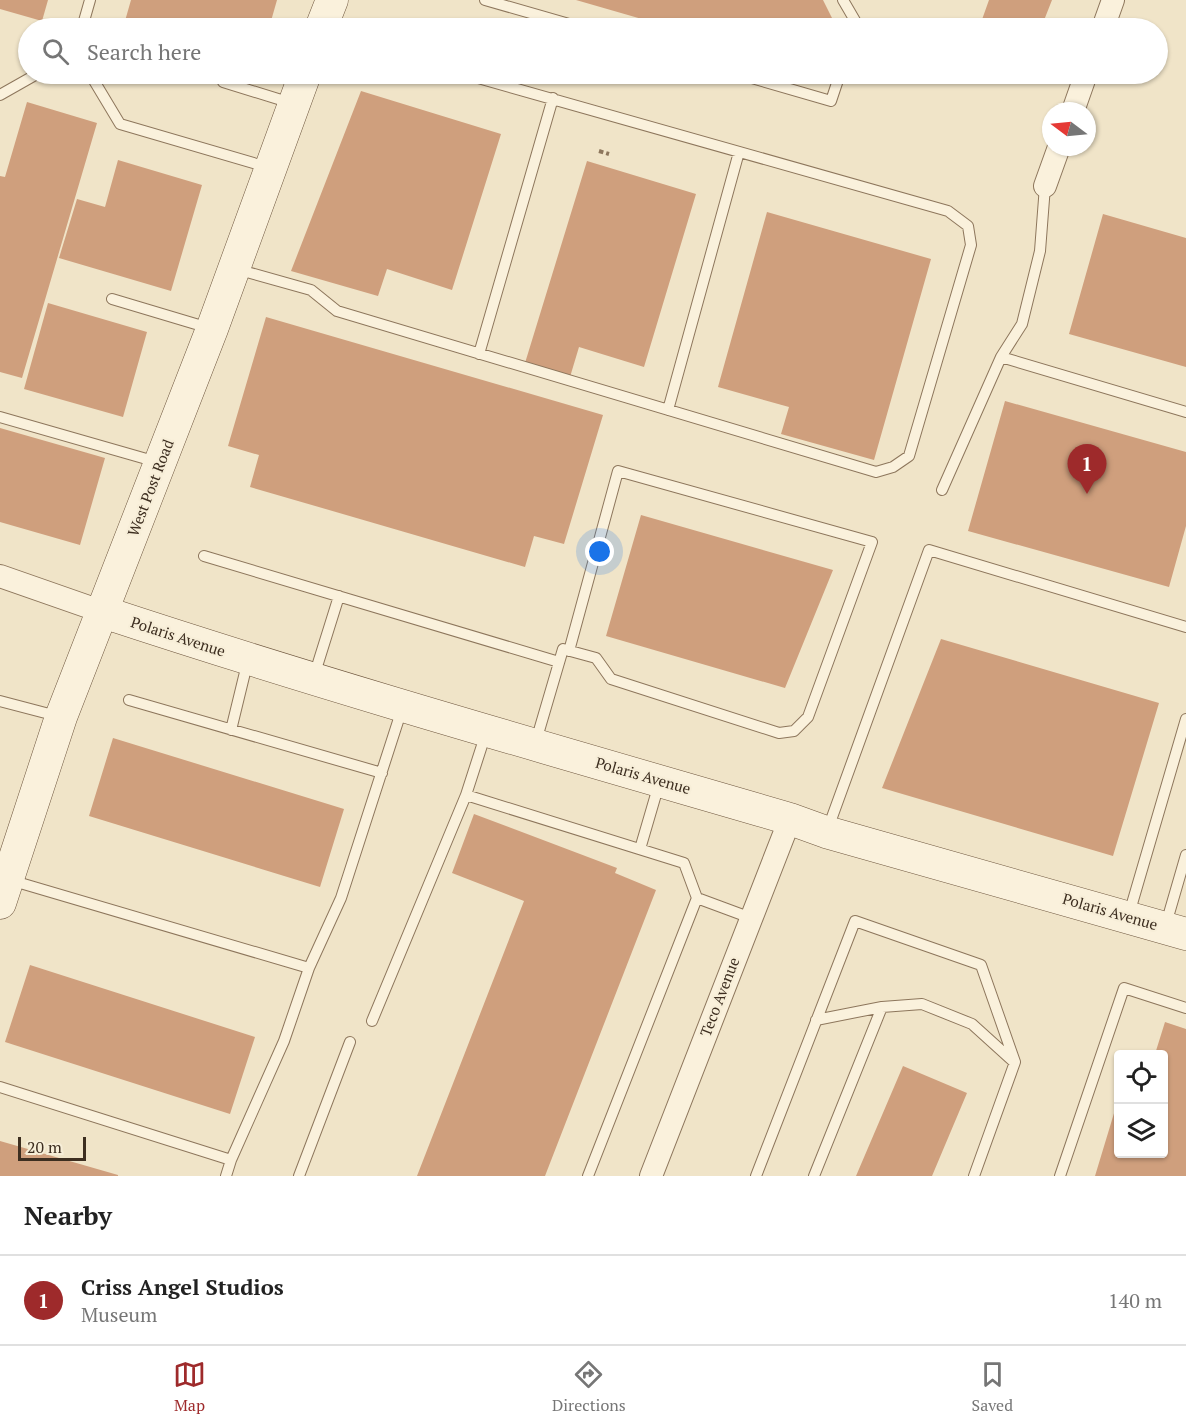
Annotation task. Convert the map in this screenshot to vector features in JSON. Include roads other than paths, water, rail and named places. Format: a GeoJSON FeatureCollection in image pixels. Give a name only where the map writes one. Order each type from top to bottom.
{"type":"FeatureCollection","features":[{"type":"Feature","properties":{"kind":"street"},"geometry":{"type":"LineString","coordinates":[[325,18],[332,0]]}},
{"type":"Feature","properties":{"kind":"street"},"geometry":{"type":"LineString","coordinates":[[1107,18],[1113,0]]}},
{"type":"Feature","properties":{"kind":"street","name":"West Post Road"},"geometry":{"type":"LineString","coordinates":[[4,891],[61,717],[212,329],[301,84]]}},
{"type":"Feature","properties":{"kind":"street"},"geometry":{"type":"LineString","coordinates":[[1075,102],[1082,84]]}},
{"type":"Feature","properties":{"kind":"street"},"geometry":{"type":"LineString","coordinates":[[1045,186],[1056,156]]}},
{"type":"Feature","properties":{"kind":"street"},"geometry":{"type":"LineString","coordinates":[[0,576],[103,612]]}},
{"type":"Feature","properties":{"kind":"street","name":"Polaris Avenue"},"geometry":{"type":"LineString","coordinates":[[103,612],[248,660],[403,707],[790,819],[826,832],[1175,931]]}},
{"type":"Feature","properties":{"kind":"street","name":"Teco Avenue"},"geometry":{"type":"LineString","coordinates":[[651,1176],[790,819]]}},
{"type":"Feature","properties":{"kind":"lane"},"geometry":{"type":"LineString","coordinates":[[85,18],[90,0]]}},
{"type":"Feature","properties":{"kind":"lane"},"geometry":{"type":"LineString","coordinates":[[485,0],[548,18]]}},
{"type":"Feature","properties":{"kind":"lane"},"geometry":{"type":"LineString","coordinates":[[843,0],[854,18]]}},
{"type":"Feature","properties":{"kind":"lane"},"geometry":{"type":"LineString","coordinates":[[0,95],[19,84]]}},
{"type":"Feature","properties":{"kind":"lane"},"geometry":{"type":"LineString","coordinates":[[96,84],[120,124],[270,168]]}},
{"type":"Feature","properties":{"kind":"lane"},"geometry":{"type":"LineString","coordinates":[[229,84],[294,104]]}},
{"type":"Feature","properties":{"kind":"lane"},"geometry":{"type":"LineString","coordinates":[[234,268],[311,290],[338,311],[876,472],[893,467],[909,456],[972,245],[968,226],[948,211],[501,84]]}},
{"type":"Feature","properties":{"kind":"lane"},"geometry":{"type":"LineString","coordinates":[[772,84],[831,101],[837,84]]}},
{"type":"Feature","properties":{"kind":"lane"},"geometry":{"type":"LineString","coordinates":[[479,354],[553,98]]}},
{"type":"Feature","properties":{"kind":"lane"},"geometry":{"type":"LineString","coordinates":[[668,410],[739,152]]}},
{"type":"Feature","properties":{"kind":"lane"},"geometry":{"type":"LineString","coordinates":[[942,490],[1000,357],[1022,324],[1040,251],[1045,186]]}},
{"type":"Feature","properties":{"kind":"lane"},"geometry":{"type":"LineString","coordinates":[[112,299],[212,329]]}},
{"type":"Feature","properties":{"kind":"lane"},"geometry":{"type":"LineString","coordinates":[[1000,357],[1186,412]]}},
{"type":"Feature","properties":{"kind":"lane"},"geometry":{"type":"LineString","coordinates":[[0,417],[161,463]]}},
{"type":"Feature","properties":{"kind":"lane"},"geometry":{"type":"LineString","coordinates":[[535,744],[562,649],[569,651],[596,658],[610,679],[779,733],[794,731],[808,717],[872,542],[618,471],[569,651]]}},
{"type":"Feature","properties":{"kind":"lane"},"geometry":{"type":"LineString","coordinates":[[826,832],[929,550],[1186,627]]}},
{"type":"Feature","properties":{"kind":"lane"},"geometry":{"type":"LineString","coordinates":[[204,556],[559,662]]}},
{"type":"Feature","properties":{"kind":"lane"},"geometry":{"type":"LineString","coordinates":[[313,680],[339,597]]}},
{"type":"Feature","properties":{"kind":"lane"},"geometry":{"type":"LineString","coordinates":[[231,730],[248,660]]}},
{"type":"Feature","properties":{"kind":"lane"},"geometry":{"type":"LineString","coordinates":[[0,700],[61,717]]}},
{"type":"Feature","properties":{"kind":"lane"},"geometry":{"type":"LineString","coordinates":[[129,700],[382,773]]}},
{"type":"Feature","properties":{"kind":"lane"},"geometry":{"type":"LineString","coordinates":[[226,1176],[284,1041],[309,968],[341,898],[403,707]]}},
{"type":"Feature","properties":{"kind":"lane"},"geometry":{"type":"LineString","coordinates":[[1128,918],[1186,719]]}},
{"type":"Feature","properties":{"kind":"lane"},"geometry":{"type":"LineString","coordinates":[[372,1021],[466,795],[487,730]]}},
{"type":"Feature","properties":{"kind":"lane"},"geometry":{"type":"LineString","coordinates":[[640,849],[660,781]]}},
{"type":"Feature","properties":{"kind":"lane"},"geometry":{"type":"LineString","coordinates":[[466,795],[684,863],[697,898],[588,1176]]}},
{"type":"Feature","properties":{"kind":"lane"},"geometry":{"type":"LineString","coordinates":[[1175,931],[1186,855]]}},
{"type":"Feature","properties":{"kind":"lane"},"geometry":{"type":"LineString","coordinates":[[4,891],[309,968]]}},
{"type":"Feature","properties":{"kind":"lane"},"geometry":{"type":"LineString","coordinates":[[697,898],[751,918]]}},
{"type":"Feature","properties":{"kind":"lane"},"geometry":{"type":"LineString","coordinates":[[756,1176],[855,921],[981,965],[1015,1062],[974,1176]]}},
{"type":"Feature","properties":{"kind":"lane"},"geometry":{"type":"LineString","coordinates":[[1060,1176],[1124,988],[1186,1008]]}},
{"type":"Feature","properties":{"kind":"lane"},"geometry":{"type":"LineString","coordinates":[[816,1020],[882,1007],[922,1004],[972,1024],[1015,1062]]}},
{"type":"Feature","properties":{"kind":"lane"},"geometry":{"type":"LineString","coordinates":[[814,1176],[882,1007]]}},
{"type":"Feature","properties":{"kind":"lane"},"geometry":{"type":"LineString","coordinates":[[300,1176],[350,1042]]}},
{"type":"Feature","properties":{"kind":"lane"},"geometry":{"type":"LineString","coordinates":[[0,1088],[231,1160]]}},
{"type":"Feature","properties":{"kind":"place","name":"Criss Angel Studios"},"geometry":{"type":"Point","coordinates":[1087,494]}}]}
